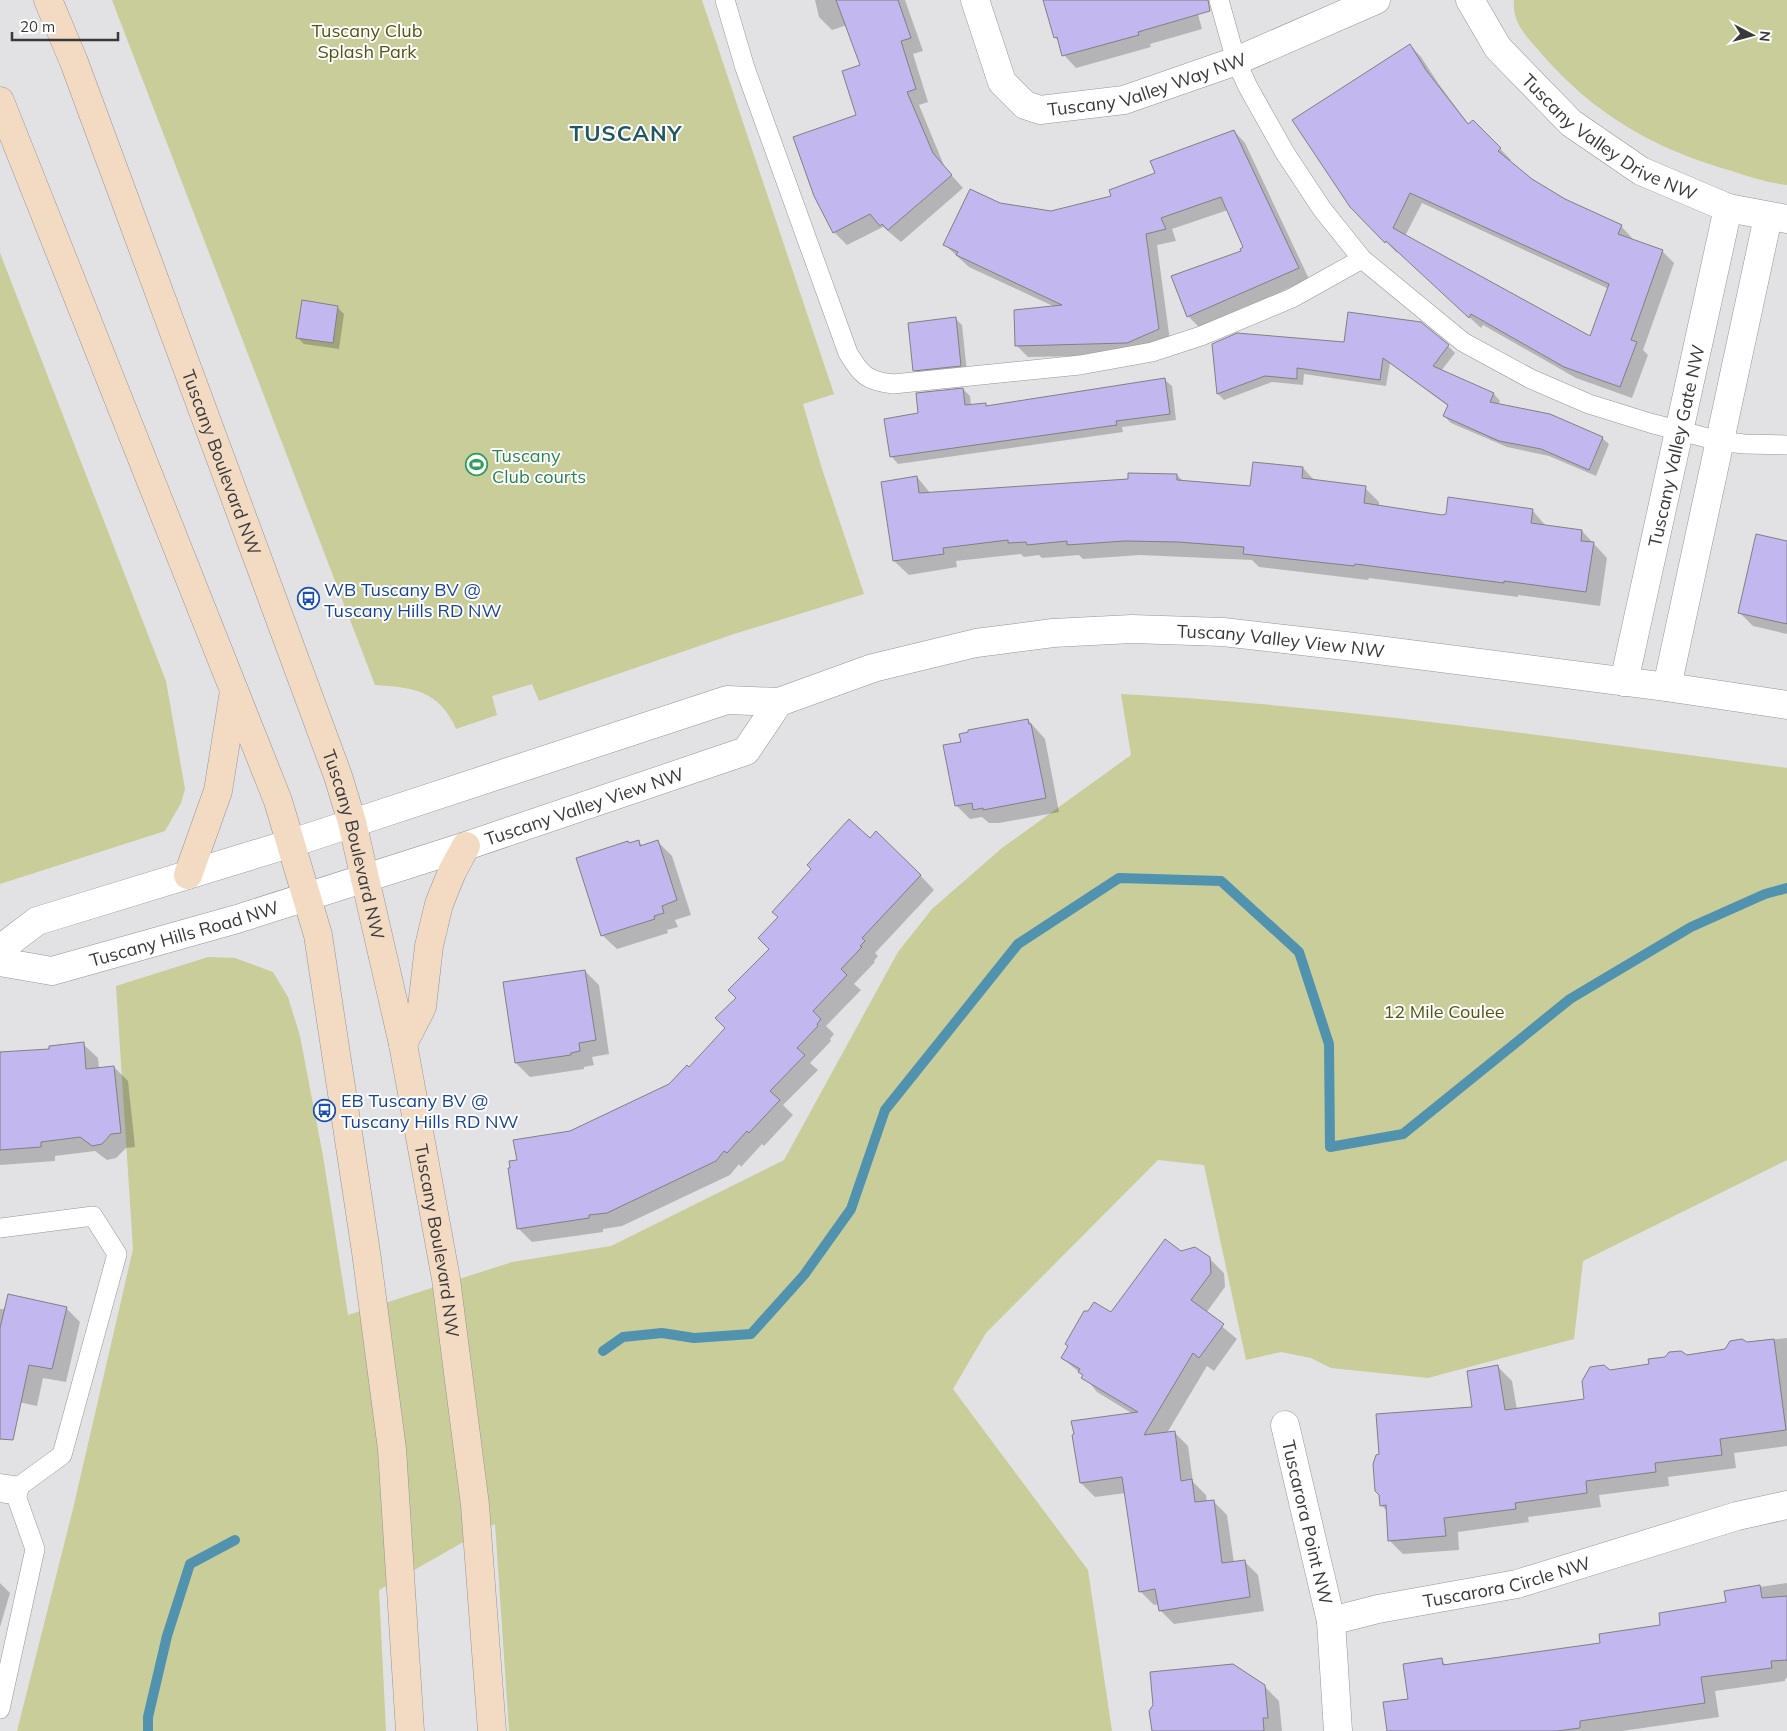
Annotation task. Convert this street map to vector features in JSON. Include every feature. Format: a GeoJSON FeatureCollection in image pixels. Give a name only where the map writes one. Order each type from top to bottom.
{"type":"FeatureCollection","features":[{"type":"Feature","properties":{"kind":"street","name":"Tuscany Boulevard NW"},"geometry":{"type":"LineString","coordinates":[[48,0],[77,71],[225,470],[352,822],[403,1044],[446,1279],[472,1486],[492,1731]]}},
{"type":"Feature","properties":{"kind":"street","name":"Tuscany Valley Way NW"},"geometry":{"type":"LineString","coordinates":[[975,0],[1002,82],[1025,105],[1040,110],[1124,100],[1236,61],[1376,0]]}},
{"type":"Feature","properties":{"kind":"street","name":"Tuscany Valley Drive NW"},"geometry":{"type":"LineString","coordinates":[[1470,0],[1498,48],[1571,123],[1641,171],[1728,208],[1777,218]]}},
{"type":"Feature","properties":{"kind":"street"},"geometry":{"type":"LineString","coordinates":[[0,101],[235,689],[292,843],[318,935],[366,1252],[392,1449],[410,1731]]}},
{"type":"Feature","properties":{"kind":"street","name":"Tuscany Valley Gate NW"},"geometry":{"type":"LineString","coordinates":[[1624,682],[1728,208]]}},
{"type":"Feature","properties":{"kind":"street"},"geometry":{"type":"LineString","coordinates":[[1667,686],[1719,441],[1777,218]]}},
{"type":"Feature","properties":{"kind":"street","name":"Tuscany Valley View NW"},"geometry":{"type":"LineString","coordinates":[[352,822],[727,700],[779,702],[873,668],[976,643],[1053,633],[1132,629],[1222,632],[1667,686],[1787,705]]}},
{"type":"Feature","properties":{"kind":"street"},"geometry":{"type":"LineString","coordinates":[[188,875],[218,791],[235,689]]}},
{"type":"Feature","properties":{"kind":"street","name":"Tuscany Valley View NW"},"geometry":{"type":"LineString","coordinates":[[366,877],[466,846],[746,751],[779,702]]}},
{"type":"Feature","properties":{"kind":"street"},"geometry":{"type":"LineString","coordinates":[[0,949],[37,921],[292,843],[352,822]]}},
{"type":"Feature","properties":{"kind":"street"},"geometry":{"type":"LineString","coordinates":[[403,1044],[422,1007],[429,946],[439,904],[452,872],[466,846]]}},
{"type":"Feature","properties":{"kind":"street","name":"Tuscany Hills Road NW"},"geometry":{"type":"LineString","coordinates":[[0,962],[52,971],[308,897],[366,877]]}},
{"type":"Feature","properties":{"kind":"street","name":"Tuscarora Point NW"},"geometry":{"type":"LineString","coordinates":[[1285,1425],[1331,1620]]}},
{"type":"Feature","properties":{"kind":"street","name":"Tuscarora Circle NW"},"geometry":{"type":"LineString","coordinates":[[1331,1620],[1378,1609],[1517,1584],[1737,1516],[1787,1505]]}},
{"type":"Feature","properties":{"kind":"street"},"geometry":{"type":"LineString","coordinates":[[1331,1620],[1338,1731]]}},
{"type":"Feature","properties":{"kind":"lane"},"geometry":{"type":"LineString","coordinates":[[725,0],[745,68],[848,353],[866,377],[876,382],[893,384],[1080,365],[1152,352],[1201,336],[1292,298],[1362,259]]}},
{"type":"Feature","properties":{"kind":"lane"},"geometry":{"type":"LineString","coordinates":[[1219,0],[1236,61],[1248,87],[1285,153],[1322,209],[1362,259],[1463,342],[1531,379],[1589,404],[1679,432],[1719,441],[1744,444],[1787,445]]}},
{"type":"Feature","properties":{"kind":"lane"},"geometry":{"type":"LineString","coordinates":[[0,1228],[93,1216],[117,1254],[62,1455],[7,1489],[35,1549],[0,1709]]}},
{"type":"Feature","properties":{"kind":"green space","name":"Tuscany Club Splash Park"},"geometry":{"type":"Polygon","coordinates":[[[112,0],[702,0],[834,394],[803,404],[822,469],[864,594],[734,634],[539,701],[532,684],[492,696],[497,715],[456,729],[442,706],[424,694],[401,687],[375,685],[112,0]]]}},
{"type":"Feature","properties":{"kind":"green space"},"geometry":{"type":"Polygon","coordinates":[[[1514,0],[1787,0],[1787,185],[1752,178],[1677,152],[1651,140],[1603,111],[1560,74],[1525,35],[1515,16],[1514,0]]]}},
{"type":"Feature","properties":{"kind":"green space"},"geometry":{"type":"Polygon","coordinates":[[[0,253],[166,681],[185,789],[181,803],[165,831],[0,884],[0,253]]]}},
{"type":"Feature","properties":{"kind":"green space","name":"12 Mile Coulee"},"geometry":{"type":"Polygon","coordinates":[[[1121,694],[1205,699],[1371,715],[1787,768],[1787,1160],[1583,1261],[1574,1339],[1428,1378],[1331,1368],[1311,1358],[1281,1352],[1246,1360],[1204,1165],[1158,1160],[986,1333],[953,1389],[1088,1570],[1112,1731],[509,1731],[495,1524],[379,1590],[386,1731],[17,1731],[73,1509],[133,1249],[116,986],[208,957],[235,958],[273,972],[288,997],[300,1036],[323,1156],[348,1315],[512,1262],[611,1246],[784,1160],[898,952],[932,909],[1002,848],[1131,755],[1121,694]]]}},
{"type":"Feature","properties":{"kind":"building"},"geometry":{"type":"Polygon","coordinates":[[[836,0],[898,0],[911,38],[901,41],[916,89],[907,92],[933,153],[952,175],[888,230],[882,224],[880,226],[870,214],[833,233],[814,196],[793,137],[856,115],[842,71],[860,65],[836,0]]]}},
{"type":"Feature","properties":{"kind":"building"},"geometry":{"type":"Polygon","coordinates":[[[1043,0],[1208,0],[1210,11],[1138,32],[1139,35],[1062,56],[1057,37],[1054,38],[1043,0]]]}},
{"type":"Feature","properties":{"kind":"building"},"geometry":{"type":"Polygon","coordinates":[[[1410,44],[1426,70],[1468,124],[1473,120],[1501,148],[1498,151],[1532,179],[1565,199],[1622,225],[1618,234],[1663,250],[1631,340],[1637,342],[1620,387],[1564,367],[1471,314],[1469,318],[1386,241],[1385,243],[1350,207],[1292,120],[1410,44]],[[1410,193],[1393,228],[1590,336],[1609,284],[1410,193]]]}},
{"type":"Feature","properties":{"kind":"building"},"geometry":{"type":"Polygon","coordinates":[[[1234,130],[1299,268],[1187,317],[1171,276],[1241,251],[1240,249],[1243,247],[1221,197],[1161,218],[1166,229],[1146,234],[1159,329],[1127,343],[1015,346],[1014,310],[1062,305],[956,255],[958,252],[943,245],[970,189],[1000,203],[1051,211],[1111,196],[1109,190],[1155,173],[1150,161],[1234,130]]]}},
{"type":"Feature","properties":{"kind":"building"},"geometry":{"type":"Polygon","coordinates":[[[302,300],[338,306],[333,343],[296,338],[302,300]]]}},
{"type":"Feature","properties":{"kind":"building"},"geometry":{"type":"Polygon","coordinates":[[[1348,312],[1421,322],[1449,345],[1433,366],[1494,393],[1490,402],[1550,414],[1603,437],[1589,470],[1541,449],[1499,441],[1443,416],[1448,405],[1383,358],[1380,380],[1297,368],[1297,379],[1265,376],[1217,394],[1212,344],[1237,333],[1344,342],[1348,312]]]}},
{"type":"Feature","properties":{"kind":"building"},"geometry":{"type":"Polygon","coordinates":[[[956,317],[961,366],[913,371],[908,323],[956,317]]]}},
{"type":"Feature","properties":{"kind":"building"},"geometry":{"type":"Polygon","coordinates":[[[1165,378],[1170,414],[1116,421],[1117,425],[890,457],[884,419],[918,413],[916,393],[963,388],[965,405],[986,403],[986,406],[1165,378]]]}},
{"type":"Feature","properties":{"kind":"building"},"geometry":{"type":"Polygon","coordinates":[[[1253,462],[1303,467],[1302,478],[1366,486],[1364,503],[1442,515],[1446,514],[1448,497],[1533,509],[1531,523],[1582,530],[1581,541],[1594,542],[1586,592],[1355,564],[1354,566],[1243,554],[1244,547],[1178,542],[1125,541],[1067,545],[1067,541],[1027,545],[1026,542],[1008,543],[1008,540],[943,548],[944,554],[893,561],[881,482],[917,476],[919,493],[1128,479],[1128,473],[1177,474],[1177,480],[1250,486],[1253,462]]]}},
{"type":"Feature","properties":{"kind":"building"},"geometry":{"type":"Polygon","coordinates":[[[1756,534],[1787,541],[1787,624],[1738,613],[1756,534]]]}},
{"type":"Feature","properties":{"kind":"building"},"geometry":{"type":"Polygon","coordinates":[[[1028,719],[1029,724],[1031,724],[1046,798],[983,810],[983,808],[973,810],[972,803],[955,806],[943,745],[961,742],[959,734],[968,732],[968,730],[1028,719]]]}},
{"type":"Feature","properties":{"kind":"building"},"geometry":{"type":"Polygon","coordinates":[[[849,819],[870,838],[876,831],[921,875],[862,938],[865,941],[860,946],[862,947],[841,969],[847,975],[813,1011],[821,1019],[817,1024],[818,1026],[797,1048],[805,1055],[770,1091],[780,1100],[749,1133],[747,1131],[727,1153],[724,1151],[716,1161],[607,1213],[589,1215],[589,1218],[517,1229],[508,1168],[510,1168],[509,1161],[517,1160],[513,1140],[570,1131],[669,1084],[687,1065],[689,1067],[725,1028],[715,1018],[736,998],[728,990],[769,949],[758,938],[778,917],[772,912],[811,869],[807,865],[849,819]]]}},
{"type":"Feature","properties":{"kind":"building"},"geometry":{"type":"Polygon","coordinates":[[[639,840],[640,846],[658,840],[677,900],[662,906],[664,913],[654,916],[655,919],[601,936],[576,858],[628,841],[629,843],[639,840]]]}},
{"type":"Feature","properties":{"kind":"building"},"geometry":{"type":"Polygon","coordinates":[[[585,970],[596,1040],[579,1043],[580,1051],[571,1053],[571,1055],[515,1063],[503,982],[585,970]]]}},
{"type":"Feature","properties":{"kind":"building"},"geometry":{"type":"Polygon","coordinates":[[[84,1042],[86,1069],[114,1066],[121,1133],[111,1134],[102,1144],[92,1146],[80,1137],[41,1142],[41,1147],[0,1150],[0,1052],[49,1049],[49,1046],[84,1042]]]}},
{"type":"Feature","properties":{"kind":"building"},"geometry":{"type":"Polygon","coordinates":[[[1165,1239],[1181,1251],[1195,1247],[1210,1257],[1211,1273],[1191,1300],[1224,1324],[1199,1358],[1193,1353],[1144,1435],[1175,1431],[1181,1481],[1192,1479],[1195,1502],[1214,1500],[1222,1563],[1245,1560],[1250,1597],[1159,1611],[1155,1589],[1139,1592],[1122,1477],[1080,1483],[1072,1435],[1074,1434],[1071,1421],[1138,1412],[1081,1378],[1083,1375],[1078,1372],[1080,1369],[1061,1358],[1068,1346],[1065,1344],[1084,1311],[1088,1311],[1094,1302],[1111,1312],[1165,1239]]]}},
{"type":"Feature","properties":{"kind":"building"},"geometry":{"type":"Polygon","coordinates":[[[8,1294],[67,1307],[52,1369],[29,1365],[13,1440],[0,1439],[0,1328],[8,1294]]]}},
{"type":"Feature","properties":{"kind":"building"},"geometry":{"type":"Polygon","coordinates":[[[1742,1339],[1747,1342],[1774,1339],[1786,1430],[1720,1439],[1722,1455],[1655,1463],[1656,1472],[1586,1481],[1587,1493],[1515,1503],[1516,1509],[1444,1518],[1446,1536],[1388,1541],[1386,1505],[1380,1506],[1379,1495],[1375,1491],[1373,1464],[1376,1455],[1379,1454],[1376,1414],[1472,1407],[1467,1371],[1498,1365],[1505,1410],[1584,1399],[1582,1381],[1590,1367],[1604,1365],[1610,1370],[1649,1364],[1648,1359],[1665,1357],[1669,1352],[1681,1351],[1687,1355],[1725,1349],[1730,1341],[1742,1339]]]}},
{"type":"Feature","properties":{"kind":"building"},"geometry":{"type":"Polygon","coordinates":[[[1760,1585],[1762,1598],[1787,1596],[1787,1660],[1771,1661],[1772,1668],[1701,1677],[1705,1703],[1580,1721],[1580,1728],[1557,1731],[1387,1731],[1383,1702],[1408,1699],[1403,1664],[1442,1658],[1443,1665],[1600,1643],[1599,1634],[1660,1625],[1659,1613],[1726,1602],[1724,1591],[1760,1585]]]}},
{"type":"Feature","properties":{"kind":"building"},"geometry":{"type":"Polygon","coordinates":[[[1233,1664],[1265,1685],[1268,1718],[1263,1718],[1264,1731],[1152,1731],[1149,1711],[1153,1705],[1150,1672],[1233,1664]]]}},
{"type":"Feature","properties":{"kind":"waterway"},"geometry":{"type":"LineString","coordinates":[[603,1351],[623,1337],[662,1333],[694,1338],[751,1334],[804,1275],[851,1209],[885,1110],[1018,944],[1119,878],[1221,881],[1299,952],[1329,1044],[1330,1147],[1403,1134],[1570,999],[1691,927],[1765,894],[1787,888]]}},
{"type":"Feature","properties":{"kind":"waterway"},"geometry":{"type":"LineString","coordinates":[[148,1731],[148,1717],[167,1636],[190,1564],[235,1540]]}},
{"type":"Feature","properties":{"kind":"place","name":"Tuscany Club courts"},"geometry":{"type":"Point","coordinates":[476,465]}},
{"type":"Feature","properties":{"kind":"place","name":"WB Tuscany BV @ Tuscany Hills RD NW"},"geometry":{"type":"Point","coordinates":[308,599]}},
{"type":"Feature","properties":{"kind":"place","name":"EB Tuscany BV @ Tuscany Hills RD NW"},"geometry":{"type":"Point","coordinates":[325,1110]}},
{"type":"Feature","properties":{"kind":"district","name":"TUSCANY"},"geometry":{"type":"Point","coordinates":[626,133]}}]}
